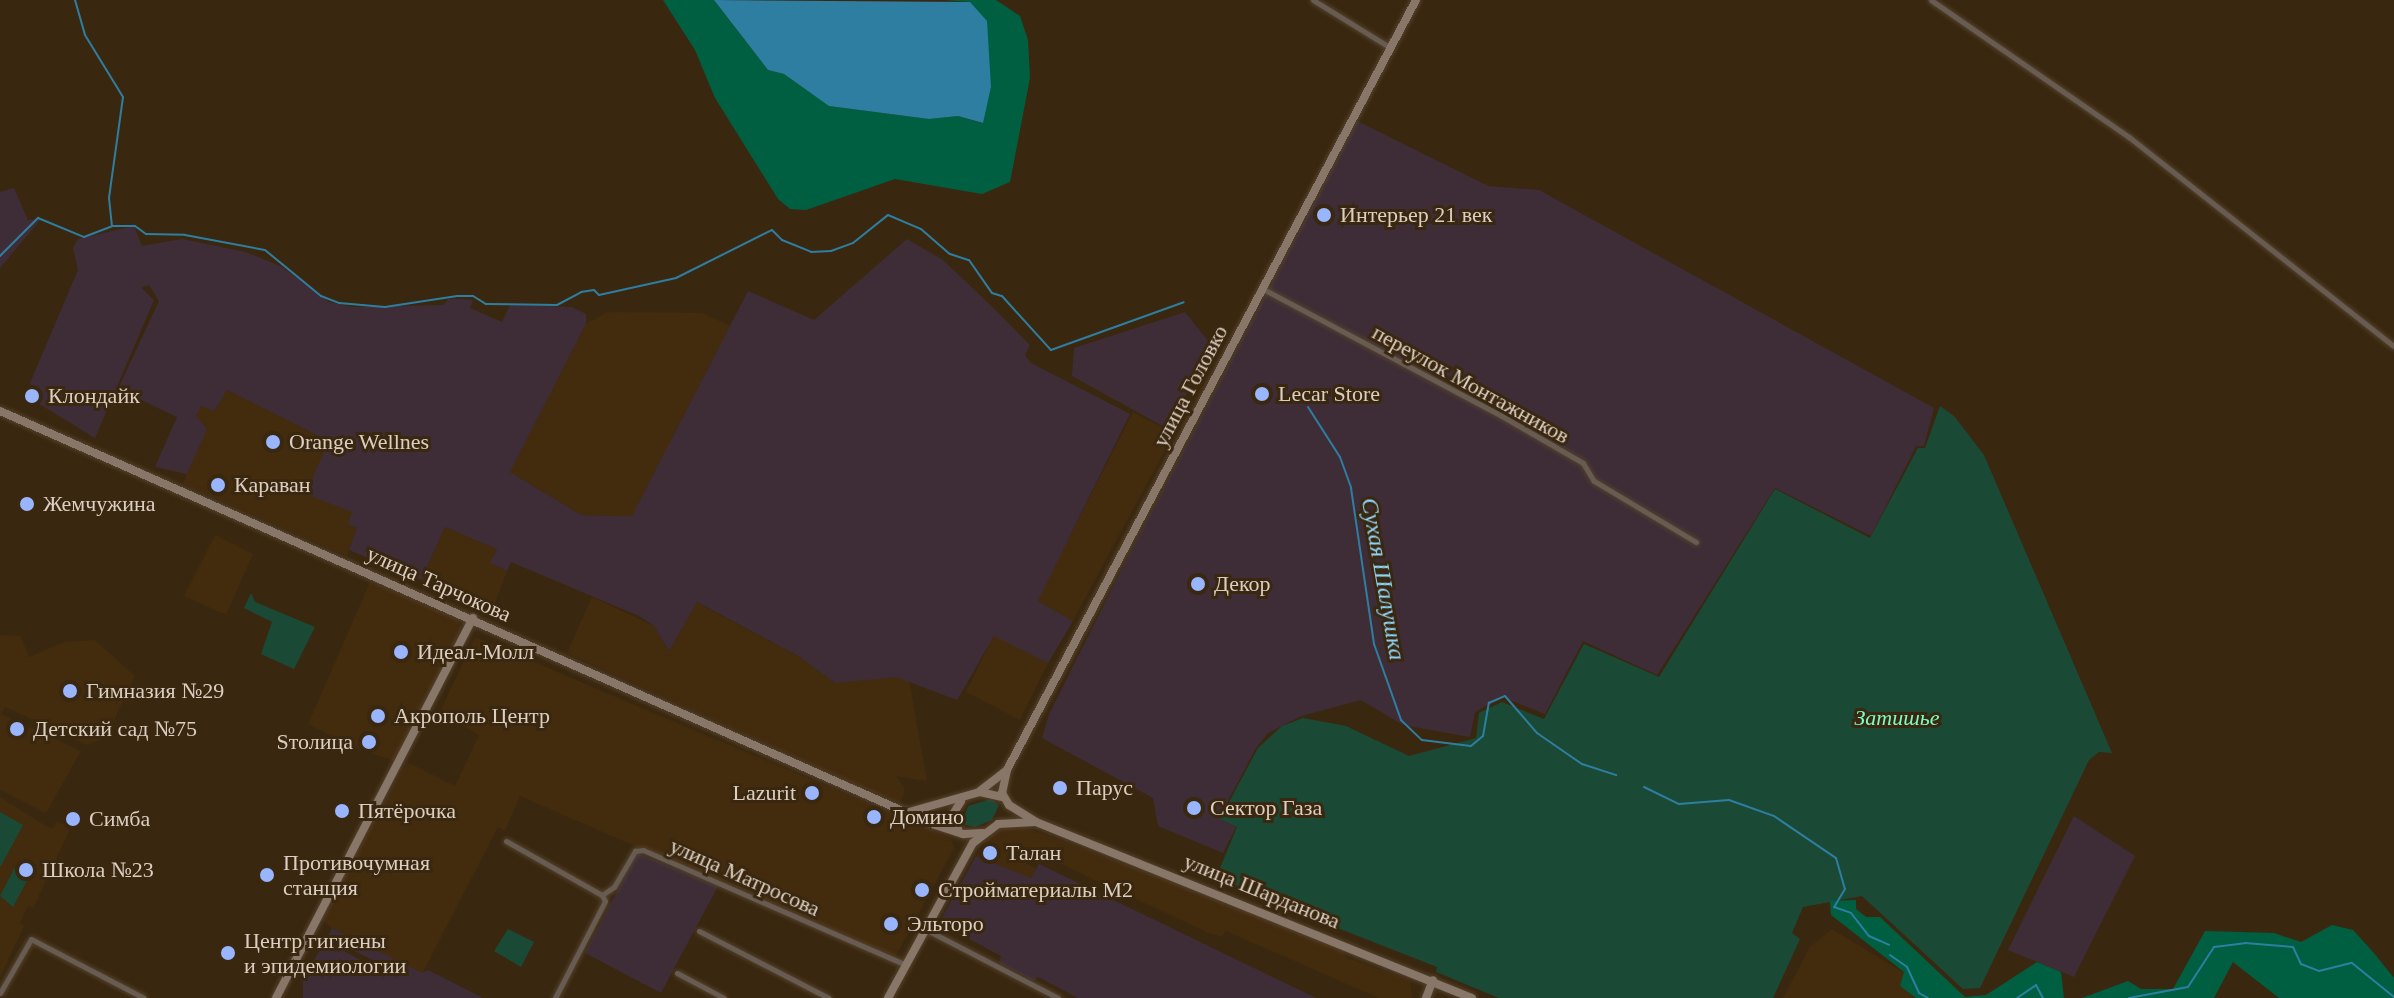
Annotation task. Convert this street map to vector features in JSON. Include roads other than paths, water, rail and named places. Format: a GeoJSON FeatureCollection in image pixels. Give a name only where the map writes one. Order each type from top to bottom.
{"type":"FeatureCollection","features":[{"type":"Feature","properties":{"kind":"main road","name":"улица Головко"},"geometry":{"type":"LineString","coordinates":[[1007,770],[1416,0]]}},
{"type":"Feature","properties":{"kind":"main road","name":"улица Тарчокова"},"geometry":{"type":"LineString","coordinates":[[0,411],[473,618],[906,813],[962,834]]}},
{"type":"Feature","properties":{"kind":"main road"},"geometry":{"type":"LineString","coordinates":[[276,998],[473,618]]}},
{"type":"Feature","properties":{"kind":"main road"},"geometry":{"type":"LineString","coordinates":[[906,813],[962,801],[980,792],[1007,770]]}},
{"type":"Feature","properties":{"kind":"main road"},"geometry":{"type":"LineString","coordinates":[[998,824],[1007,770]]}},
{"type":"Feature","properties":{"kind":"main road"},"geometry":{"type":"LineString","coordinates":[[980,792],[1004,799],[1036,822]]}},
{"type":"Feature","properties":{"kind":"main road"},"geometry":{"type":"LineString","coordinates":[[961,858],[962,834],[953,814],[962,801]]}},
{"type":"Feature","properties":{"kind":"main road"},"geometry":{"type":"LineString","coordinates":[[888,998],[961,858],[983,833],[998,824],[1036,822]]}},
{"type":"Feature","properties":{"kind":"main road","name":"улица Шарданова"},"geometry":{"type":"LineString","coordinates":[[1036,822],[1472,998]]}},
{"type":"Feature","properties":{"kind":"main road"},"geometry":{"type":"LineString","coordinates":[[962,834],[983,833]]}},
{"type":"Feature","properties":{"kind":"main road"},"geometry":{"type":"LineString","coordinates":[[1426,998],[1433,980]]}},
{"type":"Feature","properties":{"kind":"street"},"geometry":{"type":"LineString","coordinates":[[1313,0],[1391,48]]}},
{"type":"Feature","properties":{"kind":"street"},"geometry":{"type":"LineString","coordinates":[[1931,0],[2129,137],[2394,346]]}},
{"type":"Feature","properties":{"kind":"street","name":"переулок Монтажников"},"geometry":{"type":"LineString","coordinates":[[1263,289],[1500,415],[1583,463],[1594,481],[1696,542]]}},
{"type":"Feature","properties":{"kind":"street"},"geometry":{"type":"LineString","coordinates":[[506,841],[602,895],[605,901],[555,998]]}},
{"type":"Feature","properties":{"kind":"street","name":"улица Матросова"},"geometry":{"type":"LineString","coordinates":[[602,895],[614,887],[635,851],[643,850],[906,965]]}},
{"type":"Feature","properties":{"kind":"street"},"geometry":{"type":"LineString","coordinates":[[925,929],[1058,998]]}},
{"type":"Feature","properties":{"kind":"street"},"geometry":{"type":"LineString","coordinates":[[699,931],[829,998]]}},
{"type":"Feature","properties":{"kind":"street"},"geometry":{"type":"LineString","coordinates":[[0,993],[31,939],[144,998]]}},
{"type":"Feature","properties":{"kind":"street"},"geometry":{"type":"LineString","coordinates":[[677,973],[724,998]]}},
{"type":"Feature","properties":{"kind":"water"},"geometry":{"type":"Polygon","coordinates":[[[714,0],[970,2],[987,21],[991,87],[983,123],[958,116],[929,119],[829,106],[784,74],[768,70],[714,0]]]}},
{"type":"Feature","properties":{"kind":"waterway"},"geometry":{"type":"LineString","coordinates":[[75,0],[85,35],[123,97],[109,198],[112,225]]}},
{"type":"Feature","properties":{"kind":"waterway","name":"Сухая Шалушка"},"geometry":{"type":"LineString","coordinates":[[0,256],[38,218],[84,237],[112,226],[135,226],[146,234],[185,235],[265,250],[321,296],[339,303],[385,307],[473,296],[486,304],[557,305],[581,292],[594,290],[599,295],[676,278],[772,230],[782,240],[811,252],[831,251],[853,243],[888,215],[921,229],[950,254],[969,260],[992,293],[1002,296],[1051,350],[1184,302]]}},
{"type":"Feature","properties":{"kind":"waterway","name":"Сухая Шалушка"},"geometry":{"type":"LineString","coordinates":[[1308,407],[1340,457],[1351,488],[1374,644],[1401,720],[1422,740],[1471,746],[1483,736],[1489,703],[1505,696],[1537,733],[1582,764],[1616,775]]}},
{"type":"Feature","properties":{"kind":"waterway","name":"Сухая Шалушка"},"geometry":{"type":"LineString","coordinates":[[1644,787],[1679,804],[1729,800],[1774,816],[1836,858],[1845,889],[1834,907],[1851,913],[1869,936],[1889,945]]}},
{"type":"Feature","properties":{"kind":"waterway","name":"Сухая Шалушка"},"geometry":{"type":"LineString","coordinates":[[2129,998],[2188,987],[2214,947],[2245,943],[2293,947],[2301,964],[2319,971],[2352,963],[2394,997]]}},
{"type":"Feature","properties":{"kind":"waterway","name":"Сухая Шалушка"},"geometry":{"type":"LineString","coordinates":[[1890,955],[1907,967],[1919,993],[1928,998]]}},
{"type":"Feature","properties":{"kind":"waterway","name":"Сухая Шалушка"},"geometry":{"type":"LineString","coordinates":[[2017,998],[2036,985],[2043,998]]}},
{"type":"Feature","properties":{"kind":"place","name":"Интерьер 21 век"},"geometry":{"type":"Point","coordinates":[1324,215]}},
{"type":"Feature","properties":{"kind":"place","name":"Lecar Store"},"geometry":{"type":"Point","coordinates":[1262,394]}},
{"type":"Feature","properties":{"kind":"place","name":"Клондайк"},"geometry":{"type":"Point","coordinates":[32,396]}},
{"type":"Feature","properties":{"kind":"place","name":"Orange Wellnes"},"geometry":{"type":"Point","coordinates":[273,442]}},
{"type":"Feature","properties":{"kind":"place","name":"Караван"},"geometry":{"type":"Point","coordinates":[218,485]}},
{"type":"Feature","properties":{"kind":"place","name":"Жемчужина"},"geometry":{"type":"Point","coordinates":[27,504]}},
{"type":"Feature","properties":{"kind":"place","name":"Декор"},"geometry":{"type":"Point","coordinates":[1198,584]}},
{"type":"Feature","properties":{"kind":"place","name":"Идеал-Молл"},"geometry":{"type":"Point","coordinates":[401,652]}},
{"type":"Feature","properties":{"kind":"place","name":"Гимназия №29"},"geometry":{"type":"Point","coordinates":[70,691]}},
{"type":"Feature","properties":{"kind":"place","name":"Акрополь Центр"},"geometry":{"type":"Point","coordinates":[378,716]}},
{"type":"Feature","properties":{"kind":"place","name":"Детский сад №75"},"geometry":{"type":"Point","coordinates":[17,729]}},
{"type":"Feature","properties":{"kind":"place","name":"Sтолица"},"geometry":{"type":"Point","coordinates":[369,742]}},
{"type":"Feature","properties":{"kind":"place","name":"Парус"},"geometry":{"type":"Point","coordinates":[1060,788]}},
{"type":"Feature","properties":{"kind":"place","name":"Lazurit"},"geometry":{"type":"Point","coordinates":[812,793]}},
{"type":"Feature","properties":{"kind":"place","name":"Сектор Газа"},"geometry":{"type":"Point","coordinates":[1194,808]}},
{"type":"Feature","properties":{"kind":"place","name":"Пятёрочка"},"geometry":{"type":"Point","coordinates":[342,811]}},
{"type":"Feature","properties":{"kind":"place","name":"Домино"},"geometry":{"type":"Point","coordinates":[874,817]}},
{"type":"Feature","properties":{"kind":"place","name":"Симба"},"geometry":{"type":"Point","coordinates":[73,819]}},
{"type":"Feature","properties":{"kind":"place","name":"Талан"},"geometry":{"type":"Point","coordinates":[990,853]}},
{"type":"Feature","properties":{"kind":"place","name":"Школа №23"},"geometry":{"type":"Point","coordinates":[26,870]}},
{"type":"Feature","properties":{"kind":"place","name":"Противочумная станция"},"geometry":{"type":"Point","coordinates":[267,875]}},
{"type":"Feature","properties":{"kind":"place","name":"Стройматериалы М2"},"geometry":{"type":"Point","coordinates":[922,890]}},
{"type":"Feature","properties":{"kind":"place","name":"Эльторо"},"geometry":{"type":"Point","coordinates":[891,924]}},
{"type":"Feature","properties":{"kind":"place","name":"Центр гигиены и эпидемиологии"},"geometry":{"type":"Point","coordinates":[228,953]}},
{"type":"Feature","properties":{"kind":"park label","name":"Затишье"},"geometry":{"type":"Point","coordinates":[1897,718]}}]}
